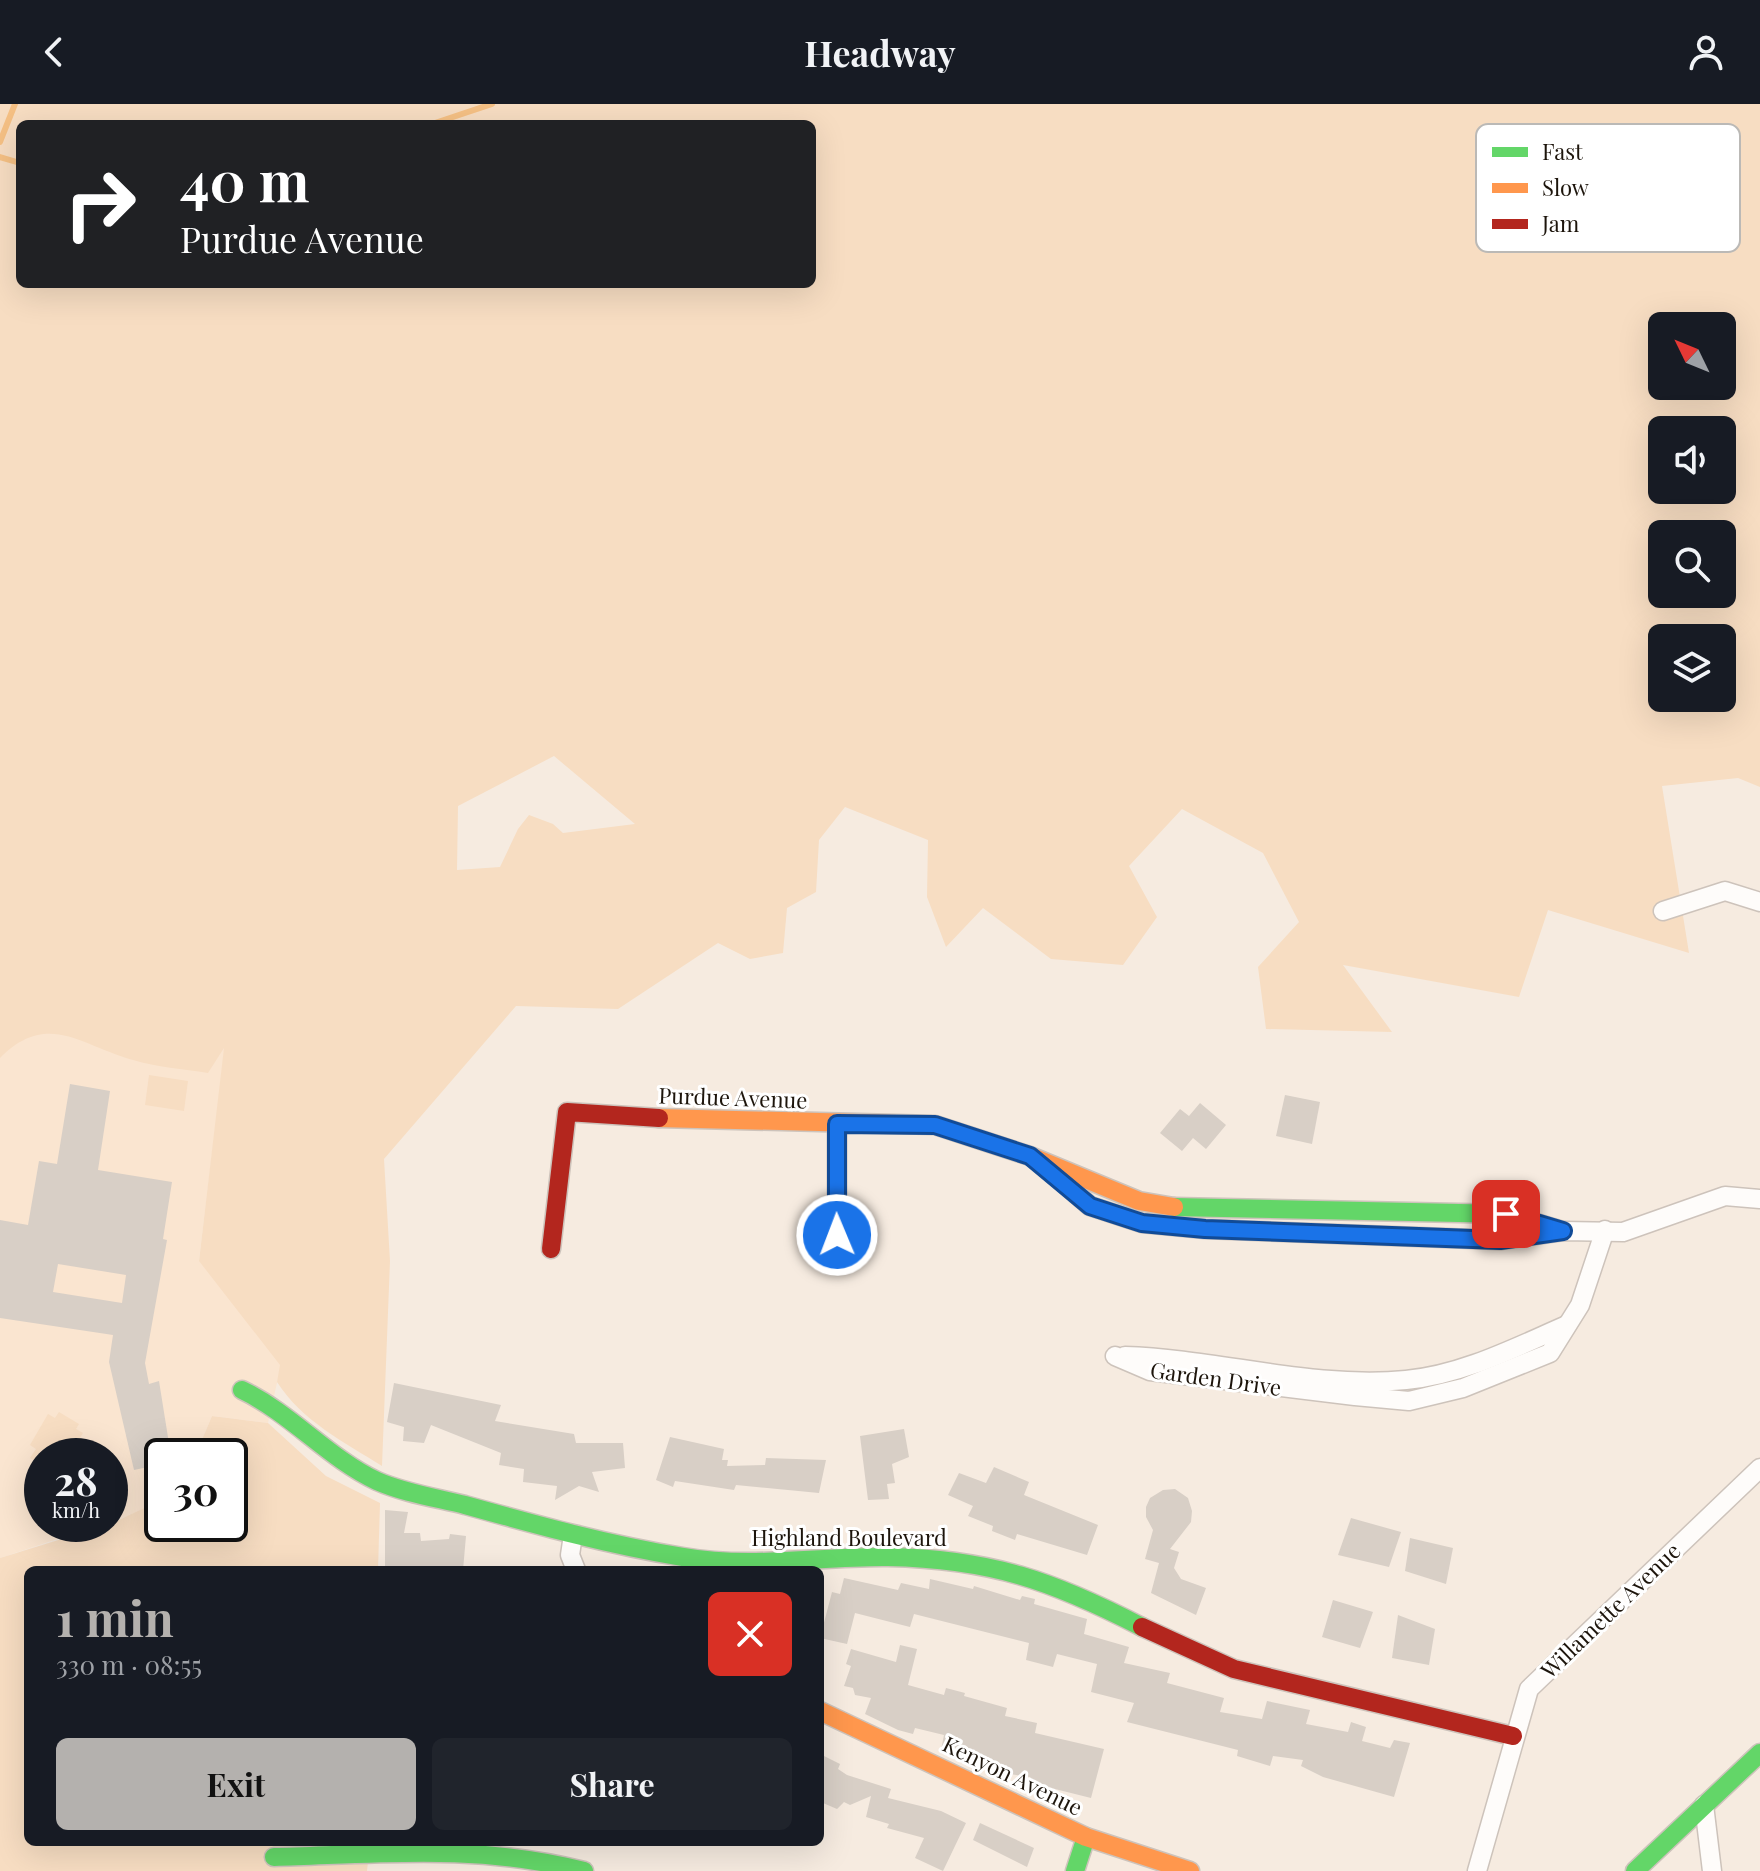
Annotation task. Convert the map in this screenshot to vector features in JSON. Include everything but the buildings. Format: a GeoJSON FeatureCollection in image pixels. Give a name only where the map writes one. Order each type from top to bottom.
{"type":"FeatureCollection","features":[{"type":"Feature","properties":{"kind":"street"},"geometry":{"type":"LineString","coordinates":[[1663,911],[1725,891],[1760,902]]}},
{"type":"Feature","properties":{"kind":"street","name":"Purdue Avenue"},"geometry":{"type":"LineString","coordinates":[[551,1249],[567,1112],[587,1116],[935,1125],[1030,1156],[1139,1201],[1183,1208],[1506,1214],[1563,1231]]}},
{"type":"Feature","properties":{"kind":"street"},"geometry":{"type":"LineString","coordinates":[[837,1124],[837,1235]]}},
{"type":"Feature","properties":{"kind":"street","name":"Purdue Avenue"},"geometry":{"type":"LineString","coordinates":[[1030,1156],[1090,1206],[1142,1223],[1205,1229],[1500,1240],[1563,1231],[1623,1232],[1725,1196],[1760,1199]]}},
{"type":"Feature","properties":{"kind":"street","name":"Garden Drive"},"geometry":{"type":"LineString","coordinates":[[1567,1325],[1494,1357],[1445,1373],[1406,1380],[1345,1381],[1178,1360],[1115,1356],[1150,1371],[1409,1401],[1463,1388],[1550,1353],[1580,1305],[1605,1230]]}},
{"type":"Feature","properties":{"kind":"street","name":"Highland Boulevard"},"geometry":{"type":"LineString","coordinates":[[242,1390],[273,1402],[349,1467],[379,1482],[573,1535],[686,1558],[764,1563],[887,1557],[973,1563],[1027,1575],[1087,1599],[1184,1649],[1234,1669],[1513,1736]]}},
{"type":"Feature","properties":{"kind":"street","name":"Willamette Avenue"},"geometry":{"type":"LineString","coordinates":[[1477,1871],[1523,1700],[1537,1678],[1760,1468]]}},
{"type":"Feature","properties":{"kind":"street"},"geometry":{"type":"LineString","coordinates":[[573,1535],[570,1555],[574,1566]]}},
{"type":"Feature","properties":{"kind":"street","name":"Kenyon Avenue"},"geometry":{"type":"LineString","coordinates":[[824,1713],[1086,1837],[1190,1871]]}},
{"type":"Feature","properties":{"kind":"street"},"geometry":{"type":"LineString","coordinates":[[1635,1871],[1758,1757]]}},
{"type":"Feature","properties":{"kind":"street"},"geometry":{"type":"LineString","coordinates":[[1704,1805],[1712,1871]]}},
{"type":"Feature","properties":{"kind":"street"},"geometry":{"type":"LineString","coordinates":[[1075,1871],[1086,1837]]}},
{"type":"Feature","properties":{"kind":"street"},"geometry":{"type":"LineString","coordinates":[[274,1857],[469,1851],[541,1860],[584,1871]]}},
{"type":"Feature","properties":{"kind":"shaded area"},"geometry":{"type":"Polygon","coordinates":[[[0,104],[1760,104],[1760,787],[1738,778],[1662,786],[1689,953],[1548,910],[1519,997],[1343,965],[1392,1032],[1266,1029],[1258,967],[1299,922],[1263,853],[1182,809],[1129,866],[1157,917],[1123,965],[1051,959],[983,908],[946,947],[927,897],[928,840],[845,807],[819,840],[816,892],[787,908],[783,953],[750,959],[718,943],[618,1009],[516,1006],[384,1159],[390,1261],[382,1466],[325,1430],[287,1396],[277,1382],[280,1365],[199,1261],[224,1048],[208,1073],[142,1062],[65,1036],[34,1036],[17,1044],[0,1058],[0,104]],[[554,756],[458,806],[457,870],[500,867],[518,829],[529,815],[553,824],[563,833],[635,824],[554,756]]]}},
{"type":"Feature","properties":{"kind":"shaded area"},"geometry":{"type":"Polygon","coordinates":[[[0,991],[231,998],[199,1260],[281,1365],[268,1423],[212,1416],[203,1438],[144,1438],[144,1511],[128,1516],[128,1438],[24,1438],[24,1542],[48,1542],[0,1558],[0,991]]]}},
{"type":"Feature","properties":{"kind":"shaded area"},"geometry":{"type":"Polygon","coordinates":[[[149,1075],[188,1081],[184,1111],[145,1105],[149,1075]]]}},
{"type":"Feature","properties":{"kind":"shaded area"},"geometry":{"type":"Polygon","coordinates":[[[59,1412],[79,1424],[76,1429],[83,1433],[80,1438],[34,1438],[48,1414],[55,1418],[59,1412]]]}},
{"type":"Feature","properties":{"kind":"shaded area"},"geometry":{"type":"Polygon","coordinates":[[[212,1416],[268,1423],[326,1476],[380,1503],[378,1566],[24,1566],[24,1846],[370,1846],[367,1871],[0,1871],[0,1558],[52,1542],[128,1542],[128,1516],[144,1508],[144,1542],[248,1542],[248,1438],[203,1438],[212,1416]]]}},
{"type":"Feature","properties":{"kind":"waterway"},"geometry":{"type":"LineString","coordinates":[[0,142],[15,104]]}},
{"type":"Feature","properties":{"kind":"waterway"},"geometry":{"type":"LineString","coordinates":[[444,120],[492,104]]}},
{"type":"Feature","properties":{"kind":"waterway"},"geometry":{"type":"LineString","coordinates":[[0,157],[16,162]]}},
{"type":"Feature","properties":{"kind":"traffic: fast"},"geometry":{"type":"LineString","coordinates":[[1174,1207],[1506,1214],[1563,1231]]}},
{"type":"Feature","properties":{"kind":"traffic: fast"},"geometry":{"type":"LineString","coordinates":[[242,1390],[277,1411],[359,1471],[409,1492],[600,1541],[709,1560],[760,1562],[888,1557],[959,1562],[1050,1585],[1142,1627]]}},
{"type":"Feature","properties":{"kind":"traffic: fast"},"geometry":{"type":"LineString","coordinates":[[1635,1871],[1760,1753]]}},
{"type":"Feature","properties":{"kind":"traffic: fast"},"geometry":{"type":"LineString","coordinates":[[1075,1871],[1086,1837]]}},
{"type":"Feature","properties":{"kind":"traffic: fast"},"geometry":{"type":"LineString","coordinates":[[274,1857],[468,1854],[506,1857],[584,1871]]}},
{"type":"Feature","properties":{"kind":"traffic: slow"},"geometry":{"type":"LineString","coordinates":[[659,1118],[935,1125],[1030,1156],[1139,1201],[1174,1207]]}},
{"type":"Feature","properties":{"kind":"traffic: slow"},"geometry":{"type":"LineString","coordinates":[[824,1713],[1086,1837],[1190,1871]]}},
{"type":"Feature","properties":{"kind":"traffic: jam"},"geometry":{"type":"LineString","coordinates":[[551,1249],[567,1112],[659,1118]]}},
{"type":"Feature","properties":{"kind":"traffic: jam"},"geometry":{"type":"LineString","coordinates":[[1142,1627],[1234,1669],[1513,1736]]}},
{"type":"Feature","properties":{"kind":"route"},"geometry":{"type":"LineString","coordinates":[[837,1235],[837,1124],[935,1125],[1030,1156],[1090,1206],[1142,1223],[1205,1229],[1500,1240],[1563,1231],[1506,1214]]}}]}
